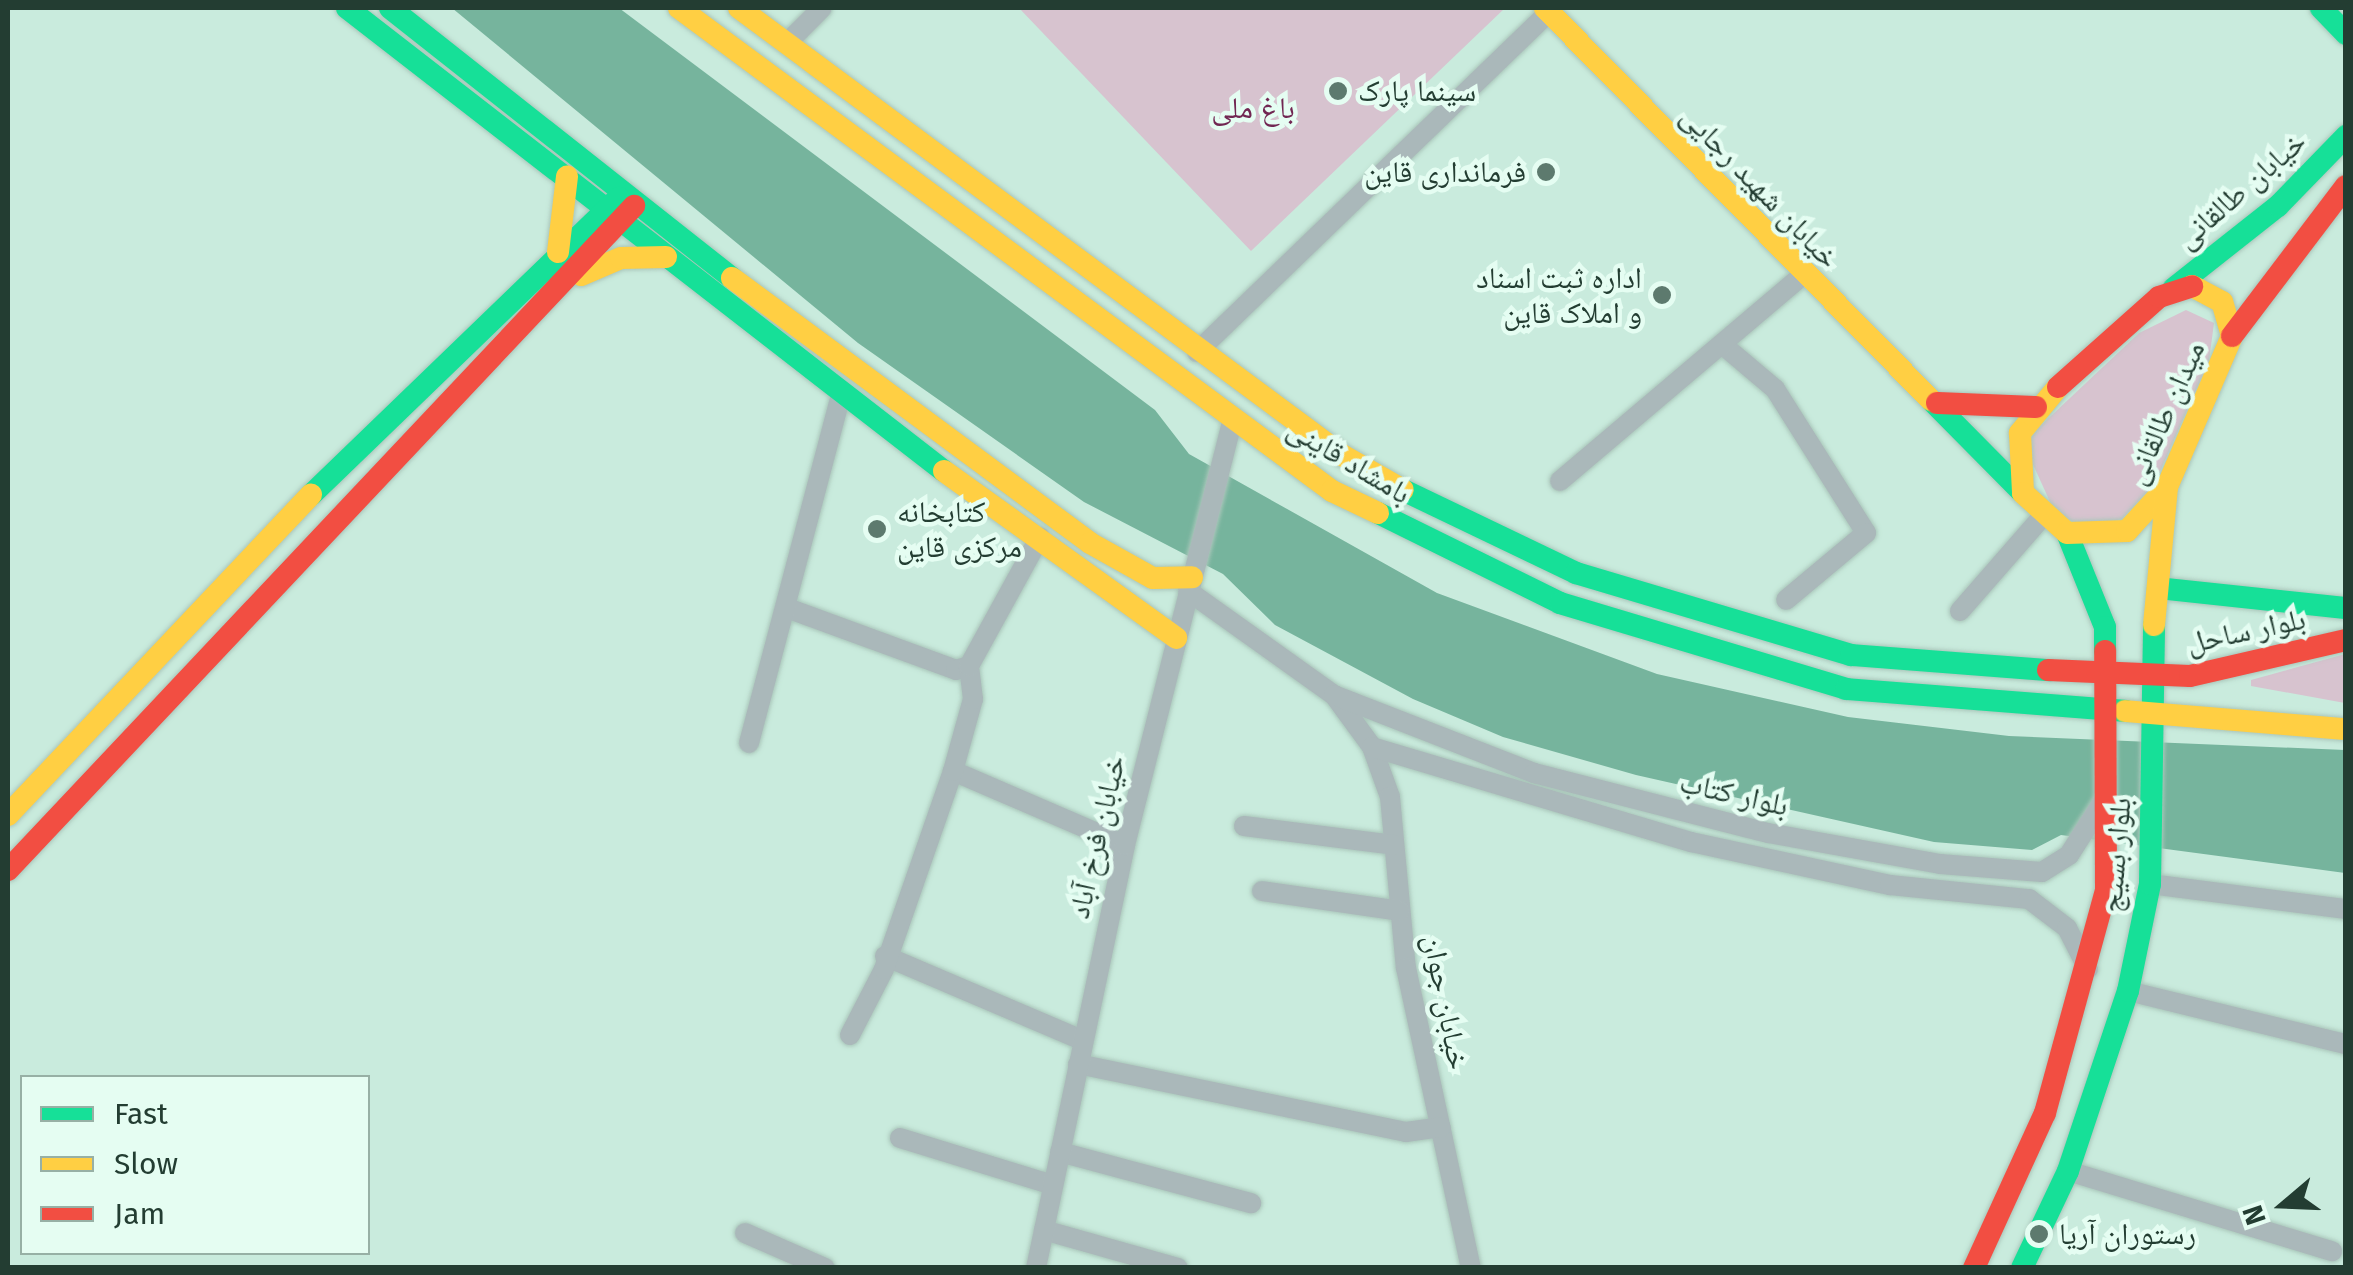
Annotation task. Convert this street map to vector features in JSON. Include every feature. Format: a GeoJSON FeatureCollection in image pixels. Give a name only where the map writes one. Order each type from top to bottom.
{"type":"FeatureCollection","features":[{"type":"Feature","properties":{"kind":"main road"},"geometry":{"type":"LineString","coordinates":[[347,8],[567,177],[622,206],[666,257],[841,396],[1176,638]]}},
{"type":"Feature","properties":{"kind":"main road"},"geometry":{"type":"LineString","coordinates":[[390,8],[622,206],[846,368],[1090,543],[1153,578],[1190,584]]}},
{"type":"Feature","properties":{"kind":"main road","name":"بامشاد قاینی"},"geometry":{"type":"LineString","coordinates":[[680,8],[1232,423],[1332,491],[1560,604],[1716,655],[1911,696],[2101,712],[2155,712]]}},
{"type":"Feature","properties":{"kind":"main road","name":"بامشاد قاینی"},"geometry":{"type":"LineString","coordinates":[[740,8],[1198,352],[1342,455],[1560,566],[1851,655],[1916,665],[2102,673]]}},
{"type":"Feature","properties":{"kind":"main road"},"geometry":{"type":"LineString","coordinates":[[2321,8],[2346,34]]}},
{"type":"Feature","properties":{"kind":"main road","name":"خیابان شهید رجایی"},"geometry":{"type":"LineString","coordinates":[[1547,10],[2023,493]]}},
{"type":"Feature","properties":{"kind":"main road","name":"خیابان طالقانی"},"geometry":{"type":"LineString","coordinates":[[2174,288],[2278,206],[2346,136]]}},
{"type":"Feature","properties":{"kind":"main road"},"geometry":{"type":"LineString","coordinates":[[558,252],[567,177]]}},
{"type":"Feature","properties":{"kind":"main road"},"geometry":{"type":"LineString","coordinates":[[2232,336],[2346,186]]}},
{"type":"Feature","properties":{"kind":"main road"},"geometry":{"type":"LineString","coordinates":[[8,814],[277,528],[558,252],[622,206]]}},
{"type":"Feature","properties":{"kind":"main road"},"geometry":{"type":"LineString","coordinates":[[8,870],[574,277],[622,206]]}},
{"type":"Feature","properties":{"kind":"main road"},"geometry":{"type":"LineString","coordinates":[[574,277],[621,258],[666,257]]}},
{"type":"Feature","properties":{"kind":"main road","name":"میدان طالقانی"},"geometry":{"type":"LineString","coordinates":[[2036,407],[2174,288],[2209,290],[2231,318],[2232,336],[2167,488],[2126,531],[2067,534]]}},
{"type":"Feature","properties":{"kind":"main road"},"geometry":{"type":"LineString","coordinates":[[1937,403],[2036,407],[2020,433],[2023,493],[2041,518],[2067,534]]}},
{"type":"Feature","properties":{"kind":"main road","name":"بلوار بسیج"},"geometry":{"type":"LineString","coordinates":[[2022,1268],[2068,1171],[2128,990],[2150,884],[2158,588],[2167,488]]}},
{"type":"Feature","properties":{"kind":"main road","name":"بلوار بسیج"},"geometry":{"type":"LineString","coordinates":[[1974,1268],[2045,1113],[2089,972],[2106,890],[2101,712],[2105,627],[2067,534]]}},
{"type":"Feature","properties":{"kind":"main road","name":"بلوار ساحل"},"geometry":{"type":"LineString","coordinates":[[2158,588],[2346,608]]}},
{"type":"Feature","properties":{"kind":"main road","name":"بلوار ساحل"},"geometry":{"type":"LineString","coordinates":[[2102,673],[2157,675],[2240,670],[2346,640]]}},
{"type":"Feature","properties":{"kind":"main road"},"geometry":{"type":"LineString","coordinates":[[1911,696],[1916,665]]}},
{"type":"Feature","properties":{"kind":"main road"},"geometry":{"type":"LineString","coordinates":[[2155,712],[2346,730]]}},
{"type":"Feature","properties":{"kind":"street"},"geometry":{"type":"LineString","coordinates":[[787,42],[822,8]]}},
{"type":"Feature","properties":{"kind":"street"},"geometry":{"type":"LineString","coordinates":[[1198,352],[1547,10]]}},
{"type":"Feature","properties":{"kind":"street"},"geometry":{"type":"LineString","coordinates":[[1560,481],[1804,275]]}},
{"type":"Feature","properties":{"kind":"street"},"geometry":{"type":"LineString","coordinates":[[1723,346],[1775,389],[1866,533],[1786,600]]}},
{"type":"Feature","properties":{"kind":"street"},"geometry":{"type":"LineString","coordinates":[[748,743],[841,396]]}},
{"type":"Feature","properties":{"kind":"street","name":"خیابان فرخ آباد"},"geometry":{"type":"LineString","coordinates":[[1036,1268],[1125,845],[1232,423]]}},
{"type":"Feature","properties":{"kind":"street"},"geometry":{"type":"LineString","coordinates":[[1960,611],[2041,518]]}},
{"type":"Feature","properties":{"kind":"street"},"geometry":{"type":"LineString","coordinates":[[850,1035],[885,956],[953,770],[973,699],[969,666],[1040,537]]}},
{"type":"Feature","properties":{"kind":"street"},"geometry":{"type":"LineString","coordinates":[[1190,584],[1334,694],[1372,747]]}},
{"type":"Feature","properties":{"kind":"street"},"geometry":{"type":"LineString","coordinates":[[787,608],[956,670],[969,666]]}},
{"type":"Feature","properties":{"kind":"street","name":"بلوار کتاب"},"geometry":{"type":"LineString","coordinates":[[1334,694],[1534,772],[1670,811],[1871,854],[2042,872],[2069,855],[2102,802]]}},
{"type":"Feature","properties":{"kind":"street","name":"بلوار کتاب"},"geometry":{"type":"LineString","coordinates":[[1372,747],[1708,846],[1890,885],[2013,896],[2051,908],[2089,972]]}},
{"type":"Feature","properties":{"kind":"street","name":"خیابان جوان"},"geometry":{"type":"LineString","coordinates":[[1372,747],[1394,844],[1400,911],[1471,1268]]}},
{"type":"Feature","properties":{"kind":"street"},"geometry":{"type":"LineString","coordinates":[[953,770],[1125,845]]}},
{"type":"Feature","properties":{"kind":"street"},"geometry":{"type":"LineString","coordinates":[[1244,826],[1394,844]]}},
{"type":"Feature","properties":{"kind":"street"},"geometry":{"type":"LineString","coordinates":[[2013,896],[2023,889],[2018,872]]}},
{"type":"Feature","properties":{"kind":"street"},"geometry":{"type":"LineString","coordinates":[[2150,884],[2346,909]]}},
{"type":"Feature","properties":{"kind":"street"},"geometry":{"type":"LineString","coordinates":[[1262,891],[1400,911]]}},
{"type":"Feature","properties":{"kind":"street"},"geometry":{"type":"LineString","coordinates":[[885,956],[1082,1040]]}},
{"type":"Feature","properties":{"kind":"street"},"geometry":{"type":"LineString","coordinates":[[2128,990],[2346,1044]]}},
{"type":"Feature","properties":{"kind":"street"},"geometry":{"type":"LineString","coordinates":[[1078,1064],[1406,1132],[1441,1127]]}},
{"type":"Feature","properties":{"kind":"street"},"geometry":{"type":"LineString","coordinates":[[900,1138],[1054,1185]]}},
{"type":"Feature","properties":{"kind":"street"},"geometry":{"type":"LineString","coordinates":[[1060,1152],[1251,1203]]}},
{"type":"Feature","properties":{"kind":"street"},"geometry":{"type":"LineString","coordinates":[[2068,1171],[2332,1252]]}},
{"type":"Feature","properties":{"kind":"street"},"geometry":{"type":"LineString","coordinates":[[1044,1230],[1178,1268]]}},
{"type":"Feature","properties":{"kind":"street"},"geometry":{"type":"LineString","coordinates":[[745,1233],[824,1268]]}},
{"type":"Feature","properties":{"kind":"green space","name":"باغ ملی"},"geometry":{"type":"Polygon","coordinates":[[[1019,8],[1505,8],[1251,251],[1019,8]]]}},
{"type":"Feature","properties":{"kind":"green space"},"geometry":{"type":"Polygon","coordinates":[[[2186,310],[2214,323],[2209,361],[2154,485],[2122,519],[2088,527],[2056,515],[2025,447],[2036,430],[2139,333],[2186,310]]]}},
{"type":"Feature","properties":{"kind":"green space"},"geometry":{"type":"Polygon","coordinates":[[[2345,654],[2345,703],[2251,686],[2251,680],[2345,654]]]}},
{"type":"Feature","properties":{"kind":"shaded area"},"geometry":{"type":"Polygon","coordinates":[[[452,8],[619,8],[1155,410],[1189,454],[1437,593],[1657,674],[1848,717],[2009,736],[2345,750],[2345,873],[2061,835],[2032,850],[1934,842],[1636,775],[1503,737],[1413,699],[1275,625],[1223,574],[1084,502],[858,343],[452,8]]]}},
{"type":"Feature","properties":{"kind":"traffic: fast"},"geometry":{"type":"LineString","coordinates":[[347,8],[944,471]]}},
{"type":"Feature","properties":{"kind":"traffic: fast"},"geometry":{"type":"LineString","coordinates":[[390,8],[732,278]]}},
{"type":"Feature","properties":{"kind":"traffic: fast"},"geometry":{"type":"LineString","coordinates":[[2321,8],[2346,34]]}},
{"type":"Feature","properties":{"kind":"traffic: fast"},"geometry":{"type":"LineString","coordinates":[[2174,288],[2278,206],[2346,136]]}},
{"type":"Feature","properties":{"kind":"traffic: fast"},"geometry":{"type":"LineString","coordinates":[[311,495],[619,198]]}},
{"type":"Feature","properties":{"kind":"traffic: fast"},"geometry":{"type":"LineString","coordinates":[[1931,400],[2021,491]]}},
{"type":"Feature","properties":{"kind":"traffic: fast"},"geometry":{"type":"LineString","coordinates":[[1403,490],[1576,573],[1851,655],[2048,670]]}},
{"type":"Feature","properties":{"kind":"traffic: fast"},"geometry":{"type":"LineString","coordinates":[[1378,513],[1560,603],[1846,689],[2125,711]]}},
{"type":"Feature","properties":{"kind":"traffic: fast"},"geometry":{"type":"LineString","coordinates":[[2067,533],[2105,627],[2105,651]]}},
{"type":"Feature","properties":{"kind":"traffic: fast"},"geometry":{"type":"LineString","coordinates":[[2158,588],[2346,608]]}},
{"type":"Feature","properties":{"kind":"traffic: fast"},"geometry":{"type":"LineString","coordinates":[[2022,1268],[2068,1171],[2128,991],[2150,884],[2154,625]]}},
{"type":"Feature","properties":{"kind":"traffic: slow"},"geometry":{"type":"LineString","coordinates":[[679,8],[1332,491],[1378,513]]}},
{"type":"Feature","properties":{"kind":"traffic: slow"},"geometry":{"type":"LineString","coordinates":[[739,8],[1342,455],[1403,490]]}},
{"type":"Feature","properties":{"kind":"traffic: slow"},"geometry":{"type":"LineString","coordinates":[[1545,8],[1931,400]]}},
{"type":"Feature","properties":{"kind":"traffic: slow"},"geometry":{"type":"LineString","coordinates":[[558,252],[567,177]]}},
{"type":"Feature","properties":{"kind":"traffic: slow"},"geometry":{"type":"LineString","coordinates":[[581,275],[621,258],[666,257]]}},
{"type":"Feature","properties":{"kind":"traffic: slow"},"geometry":{"type":"LineString","coordinates":[[732,278],[1090,543],[1153,578],[1192,577]]}},
{"type":"Feature","properties":{"kind":"traffic: slow"},"geometry":{"type":"LineString","coordinates":[[2058,387],[2020,433],[2023,493],[2067,533],[2127,531],[2167,487],[2232,336],[2222,302],[2192,286]]}},
{"type":"Feature","properties":{"kind":"traffic: slow"},"geometry":{"type":"LineString","coordinates":[[944,471],[1176,638]]}},
{"type":"Feature","properties":{"kind":"traffic: slow"},"geometry":{"type":"LineString","coordinates":[[2154,625],[2167,487]]}},
{"type":"Feature","properties":{"kind":"traffic: slow"},"geometry":{"type":"LineString","coordinates":[[8,815],[311,495]]}},
{"type":"Feature","properties":{"kind":"traffic: slow"},"geometry":{"type":"LineString","coordinates":[[2125,711],[2346,729]]}},
{"type":"Feature","properties":{"kind":"traffic: jam"},"geometry":{"type":"LineString","coordinates":[[2232,336],[2346,186]]}},
{"type":"Feature","properties":{"kind":"traffic: jam"},"geometry":{"type":"LineString","coordinates":[[8,870],[634,206]]}},
{"type":"Feature","properties":{"kind":"traffic: jam"},"geometry":{"type":"LineString","coordinates":[[2058,387],[2159,297],[2192,286]]}},
{"type":"Feature","properties":{"kind":"traffic: jam"},"geometry":{"type":"LineString","coordinates":[[1937,403],[2036,407]]}},
{"type":"Feature","properties":{"kind":"traffic: jam"},"geometry":{"type":"LineString","coordinates":[[2048,670],[2190,676],[2346,640]]}},
{"type":"Feature","properties":{"kind":"traffic: jam"},"geometry":{"type":"LineString","coordinates":[[1974,1268],[2045,1113],[2106,890],[2105,651]]}},
{"type":"Feature","properties":{"kind":"place","name":"سینما پارک"},"geometry":{"type":"Point","coordinates":[1338,91]}},
{"type":"Feature","properties":{"kind":"place","name":"فرمانداری قاین"},"geometry":{"type":"Point","coordinates":[1546,172]}},
{"type":"Feature","properties":{"kind":"place","name":"اداره ثبت اسناد و املاک قاین"},"geometry":{"type":"Point","coordinates":[1662,295]}},
{"type":"Feature","properties":{"kind":"place","name":"کتابخانه مرکزی قاین"},"geometry":{"type":"Point","coordinates":[877,529]}},
{"type":"Feature","properties":{"kind":"place","name":"رستوران آریا"},"geometry":{"type":"Point","coordinates":[2039,1234]}}]}
